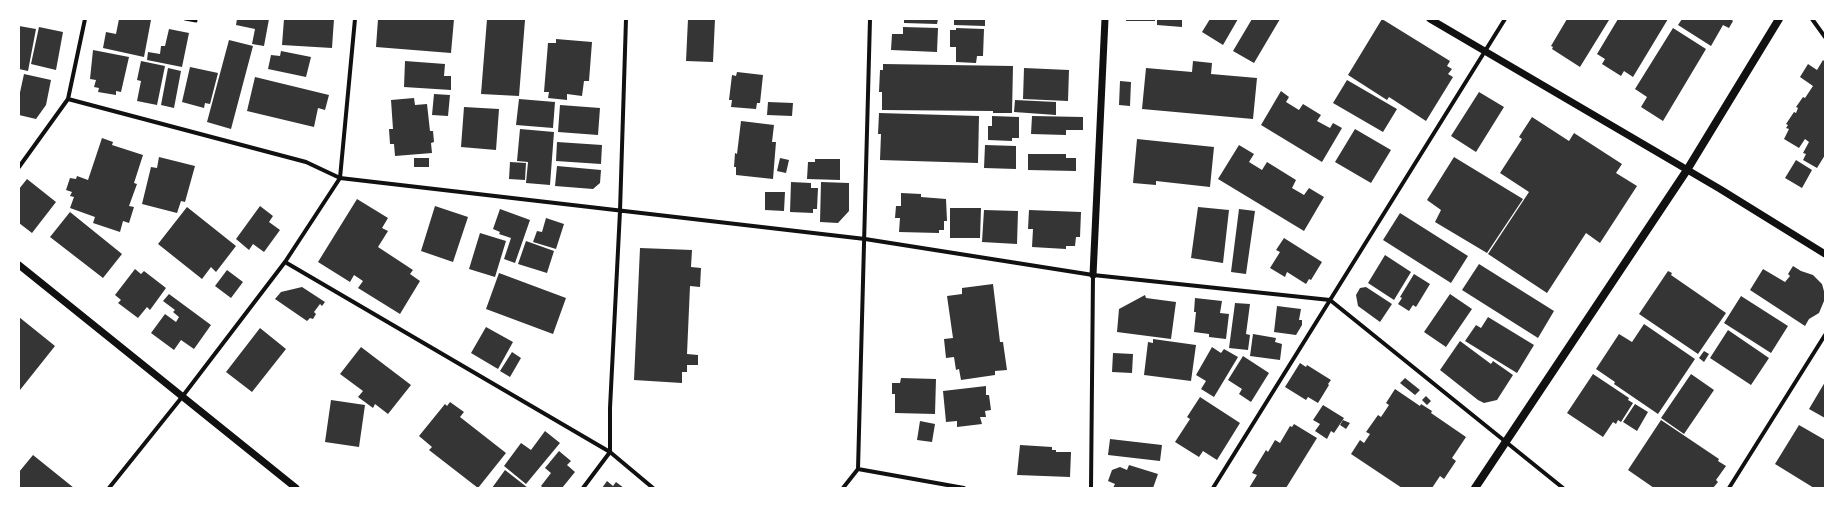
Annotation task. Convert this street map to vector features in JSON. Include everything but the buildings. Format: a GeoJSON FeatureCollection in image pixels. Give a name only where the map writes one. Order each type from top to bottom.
{"type":"FeatureCollection","features":[{"type":"Feature","properties":{"kind":"main road"},"geometry":{"type":"LineString","coordinates":[[1475,488],[1687,170],[1779,19]]}},
{"type":"Feature","properties":{"kind":"street"},"geometry":{"type":"LineString","coordinates":[[19,167],[68,99],[85,19]]}},
{"type":"Feature","properties":{"kind":"street"},"geometry":{"type":"LineString","coordinates":[[109,488],[182,397],[285,262],[340,178],[355,19]]}},
{"type":"Feature","properties":{"kind":"street"},"geometry":{"type":"LineString","coordinates":[[583,488],[610,452],[610,408],[620,211],[626,19]]}},
{"type":"Feature","properties":{"kind":"street"},"geometry":{"type":"LineString","coordinates":[[843,488],[858,469],[870,19]]}},
{"type":"Feature","properties":{"kind":"street"},"geometry":{"type":"LineString","coordinates":[[1091,488],[1093,275],[1105,19]]}},
{"type":"Feature","properties":{"kind":"street"},"geometry":{"type":"LineString","coordinates":[[1430,19],[1687,170],[1825,254]]}},
{"type":"Feature","properties":{"kind":"street"},"geometry":{"type":"LineString","coordinates":[[1213,488],[1486,52],[1505,19]]}},
{"type":"Feature","properties":{"kind":"street"},"geometry":{"type":"LineString","coordinates":[[1812,19],[1825,37]]}},
{"type":"Feature","properties":{"kind":"street"},"geometry":{"type":"LineString","coordinates":[[68,99],[306,162],[340,178],[865,239],[1093,275],[1330,300],[1563,488]]}},
{"type":"Feature","properties":{"kind":"street"},"geometry":{"type":"LineString","coordinates":[[285,262],[610,452],[653,488]]}},
{"type":"Feature","properties":{"kind":"street"},"geometry":{"type":"LineString","coordinates":[[19,265],[296,488]]}},
{"type":"Feature","properties":{"kind":"street"},"geometry":{"type":"LineString","coordinates":[[1729,488],[1825,335]]}},
{"type":"Feature","properties":{"kind":"street"},"geometry":{"type":"LineString","coordinates":[[858,469],[964,488]]}},
{"type":"Feature","properties":{"kind":"lane"},"geometry":{"type":"LineString","coordinates":[[185,19],[196,22]]}}]}
